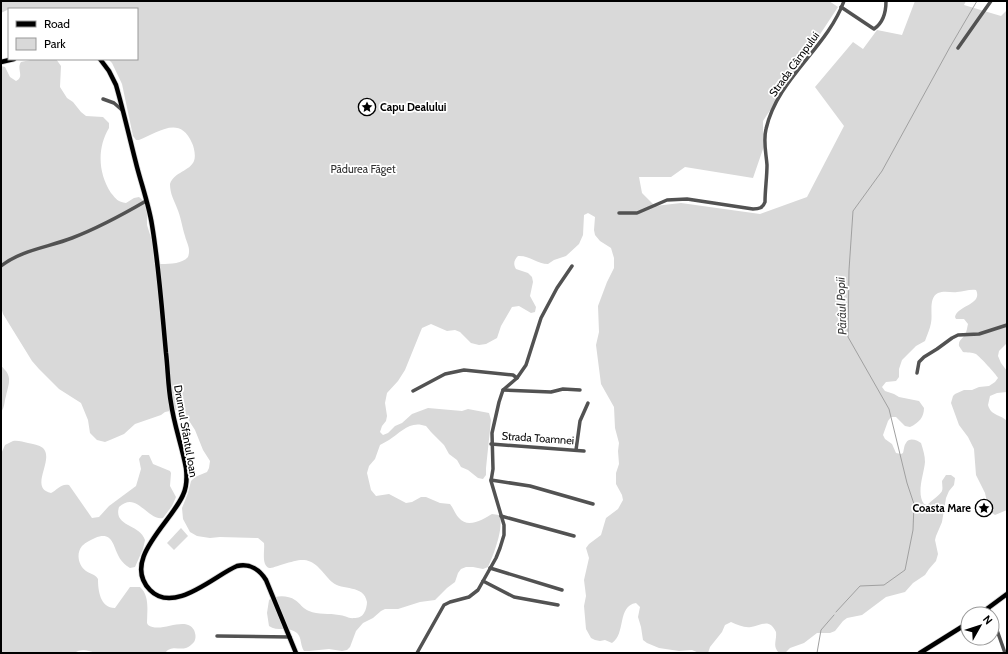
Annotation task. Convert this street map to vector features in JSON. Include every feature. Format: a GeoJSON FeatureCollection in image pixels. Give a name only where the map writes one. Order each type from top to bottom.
{"type":"FeatureCollection","features":[{"type":"Feature","properties":{"kind":"main road","name":"Drumul Sfântul Ioan"},"geometry":{"type":"LineString","coordinates":[[101,60],[114,80],[152,224],[170,401],[185,464],[186,480],[185,489],[181,500],[145,554],[141,564],[142,577],[146,586],[154,594],[164,598],[173,598],[191,593],[235,567],[244,565],[252,567],[266,580],[296,653]]}},
{"type":"Feature","properties":{"kind":"main road"},"geometry":{"type":"LineString","coordinates":[[991,606],[1007,594]]}},
{"type":"Feature","properties":{"kind":"main road"},"geometry":{"type":"LineString","coordinates":[[920,653],[960,628]]}},
{"type":"Feature","properties":{"kind":"street","name":"Strada Câmpului"},"geometry":{"type":"LineString","coordinates":[[619,213],[637,213],[667,200],[687,198],[753,209],[759,209],[763,206],[765,202],[767,166],[764,140],[770,116],[782,94],[804,62],[828,32],[844,1]]}},
{"type":"Feature","properties":{"kind":"street"},"geometry":{"type":"LineString","coordinates":[[841,7],[876,28],[884,15],[886,1]]}},
{"type":"Feature","properties":{"kind":"street"},"geometry":{"type":"LineString","coordinates":[[958,48],[991,1]]}},
{"type":"Feature","properties":{"kind":"street"},"geometry":{"type":"LineString","coordinates":[[102,99],[114,103],[122,110]]}},
{"type":"Feature","properties":{"kind":"street"},"geometry":{"type":"LineString","coordinates":[[1,266],[27,252],[71,238],[108,222],[146,201]]}},
{"type":"Feature","properties":{"kind":"street"},"geometry":{"type":"LineString","coordinates":[[417,653],[444,606],[450,602],[469,597],[478,590],[500,548],[504,534],[504,525],[491,480],[491,444],[494,422],[503,390],[517,378],[526,365],[541,318],[557,288],[572,266]]}},
{"type":"Feature","properties":{"kind":"street"},"geometry":{"type":"LineString","coordinates":[[917,373],[919,362],[952,338],[958,335],[978,334],[1007,324]]}},
{"type":"Feature","properties":{"kind":"street"},"geometry":{"type":"LineString","coordinates":[[413,391],[446,374],[464,370],[513,374],[517,378]]}},
{"type":"Feature","properties":{"kind":"street"},"geometry":{"type":"LineString","coordinates":[[503,390],[551,392],[563,389],[580,390]]}},
{"type":"Feature","properties":{"kind":"street"},"geometry":{"type":"LineString","coordinates":[[576,450],[580,421],[588,403]]}},
{"type":"Feature","properties":{"kind":"street","name":"Strada Toamnei"},"geometry":{"type":"LineString","coordinates":[[491,444],[584,451]]}},
{"type":"Feature","properties":{"kind":"street"},"geometry":{"type":"LineString","coordinates":[[491,480],[530,486],[593,504]]}},
{"type":"Feature","properties":{"kind":"street"},"geometry":{"type":"LineString","coordinates":[[501,516],[574,536]]}},
{"type":"Feature","properties":{"kind":"street"},"geometry":{"type":"LineString","coordinates":[[490,568],[562,590]]}},
{"type":"Feature","properties":{"kind":"street"},"geometry":{"type":"LineString","coordinates":[[483,581],[514,597],[558,605]]}},
{"type":"Feature","properties":{"kind":"street"},"geometry":{"type":"LineString","coordinates":[[217,636],[290,637]]}},
{"type":"Feature","properties":{"kind":"street"},"geometry":{"type":"LineString","coordinates":[[1000,638],[1005,653]]}},
{"type":"Feature","properties":{"kind":"green space","name":"Pădurea Făget"},"geometry":{"type":"Polygon","coordinates":[[[1,1],[829,1],[838,7],[763,121],[763,149],[753,178],[685,167],[671,177],[639,177],[642,193],[655,206],[681,203],[760,214],[807,197],[844,126],[815,87],[853,42],[863,49],[877,30],[902,35],[915,1],[966,1],[964,5],[1001,16],[1007,10],[1007,343],[999,351],[998,356],[1007,371],[1007,392],[997,393],[990,396],[988,405],[989,409],[993,413],[1007,421],[1007,510],[995,515],[989,511],[985,493],[976,475],[974,449],[968,437],[959,425],[951,403],[955,394],[964,390],[972,390],[979,387],[989,386],[998,378],[976,354],[963,352],[959,346],[968,324],[964,319],[956,319],[955,317],[957,313],[976,299],[976,290],[941,292],[935,295],[932,302],[931,323],[925,341],[916,346],[902,360],[899,369],[899,377],[896,381],[886,382],[882,387],[885,391],[899,397],[919,401],[924,408],[920,419],[916,424],[910,427],[905,426],[896,417],[891,417],[883,435],[885,439],[892,444],[896,453],[903,453],[905,444],[909,440],[915,440],[921,443],[925,460],[921,483],[921,494],[924,504],[927,505],[942,491],[942,481],[946,475],[951,475],[955,478],[954,485],[946,498],[942,522],[935,540],[938,554],[936,561],[925,575],[913,583],[905,592],[886,597],[862,615],[847,618],[835,631],[830,633],[817,633],[804,643],[790,648],[785,653],[779,653],[775,646],[776,632],[771,625],[765,624],[746,627],[731,622],[725,625],[722,632],[710,647],[708,653],[699,653],[692,650],[679,651],[659,648],[643,640],[638,617],[640,607],[636,603],[630,605],[626,609],[619,633],[612,643],[605,640],[600,641],[591,638],[586,629],[584,606],[586,596],[584,580],[589,558],[586,548],[601,535],[606,518],[618,509],[623,500],[616,484],[616,473],[619,464],[619,443],[615,428],[614,407],[601,384],[596,345],[599,332],[598,306],[614,268],[614,258],[611,248],[600,241],[595,235],[595,217],[588,213],[584,215],[583,235],[579,244],[566,256],[554,260],[548,264],[540,263],[522,256],[518,256],[514,262],[516,269],[528,273],[532,277],[533,282],[530,296],[536,307],[535,312],[531,313],[519,306],[512,307],[501,326],[497,338],[486,344],[479,345],[471,343],[460,332],[455,330],[447,331],[431,324],[422,328],[405,370],[398,381],[387,393],[385,403],[387,416],[380,432],[383,435],[388,433],[395,426],[402,423],[412,414],[428,408],[462,411],[468,409],[489,413],[491,420],[486,475],[483,479],[478,478],[468,470],[461,467],[457,460],[449,454],[444,445],[426,426],[420,425],[406,428],[380,445],[375,459],[369,466],[367,473],[371,490],[376,496],[389,494],[406,503],[412,502],[421,497],[426,497],[440,503],[450,504],[456,515],[467,523],[476,522],[492,514],[499,515],[501,526],[495,549],[488,567],[483,569],[466,567],[461,569],[455,582],[435,600],[420,602],[398,609],[385,609],[381,611],[373,618],[363,623],[356,631],[350,647],[347,650],[342,651],[329,649],[304,651],[300,637],[297,633],[290,630],[272,628],[269,626],[267,613],[269,600],[278,596],[285,596],[292,598],[307,610],[312,612],[355,618],[360,617],[365,612],[367,602],[365,596],[357,590],[336,585],[316,565],[309,561],[300,560],[269,568],[264,561],[264,543],[258,538],[210,538],[197,536],[190,532],[183,519],[182,508],[191,481],[195,477],[207,472],[210,461],[203,450],[195,430],[182,410],[180,409],[165,412],[161,415],[135,424],[124,434],[105,442],[97,440],[90,433],[88,420],[81,403],[59,389],[39,369],[32,361],[3,314],[1,307],[1,66],[5,67],[10,77],[16,81],[20,77],[19,67],[21,62],[30,60],[57,60],[61,66],[60,87],[67,98],[73,102],[86,116],[103,117],[109,123],[109,128],[102,144],[101,169],[111,193],[116,199],[126,203],[139,197],[145,202],[147,210],[147,225],[153,244],[154,264],[177,263],[188,257],[188,246],[180,215],[171,194],[170,184],[175,177],[192,164],[195,157],[192,143],[187,134],[181,129],[175,127],[168,128],[139,140],[136,140],[133,136],[122,84],[112,63],[109,60],[138,60],[138,8],[8,8],[8,10],[1,13],[1,1]]]}},
{"type":"Feature","properties":{"kind":"green space"},"geometry":{"type":"Polygon","coordinates":[[[1,366],[9,376],[9,380],[4,406],[1,412],[1,366]]]}},
{"type":"Feature","properties":{"kind":"green space"},"geometry":{"type":"Polygon","coordinates":[[[13,441],[34,444],[43,448],[46,453],[46,459],[42,486],[45,490],[51,493],[61,486],[69,485],[92,518],[99,517],[109,506],[136,486],[141,469],[139,459],[142,455],[149,455],[153,464],[170,471],[170,486],[176,497],[172,506],[163,518],[157,518],[137,504],[131,502],[125,503],[119,507],[118,514],[123,522],[138,531],[145,540],[143,549],[135,567],[130,568],[123,562],[111,540],[105,536],[88,541],[82,546],[79,552],[79,559],[81,566],[98,579],[99,593],[106,605],[115,608],[130,587],[140,587],[147,599],[148,625],[159,627],[185,624],[190,626],[194,630],[195,635],[195,641],[191,645],[186,648],[170,649],[165,653],[95,653],[84,650],[74,653],[1,653],[1,454],[5,445],[13,441]]]}},
{"type":"Feature","properties":{"kind":"green space"},"geometry":{"type":"Polygon","coordinates":[[[181,528],[188,536],[174,550],[167,543],[181,528]]]}},
{"type":"Feature","properties":{"kind":"waterway","name":"Pârâul Popii"},"geometry":{"type":"LineString","coordinates":[[836,612],[860,586],[884,585],[905,570],[913,530],[914,504],[907,483],[889,409],[848,337],[849,270],[853,211],[882,171],[977,1]]}},
{"type":"Feature","properties":{"kind":"waterway","name":"Pârâul Popii"},"geometry":{"type":"LineString","coordinates":[[817,653],[821,630],[834,615]]}},
{"type":"Feature","properties":{"kind":"place","name":"Capu Dealului"},"geometry":{"type":"Point","coordinates":[367,107]}},
{"type":"Feature","properties":{"kind":"place","name":"Coasta Mare"},"geometry":{"type":"Point","coordinates":[984,508]}}]}
